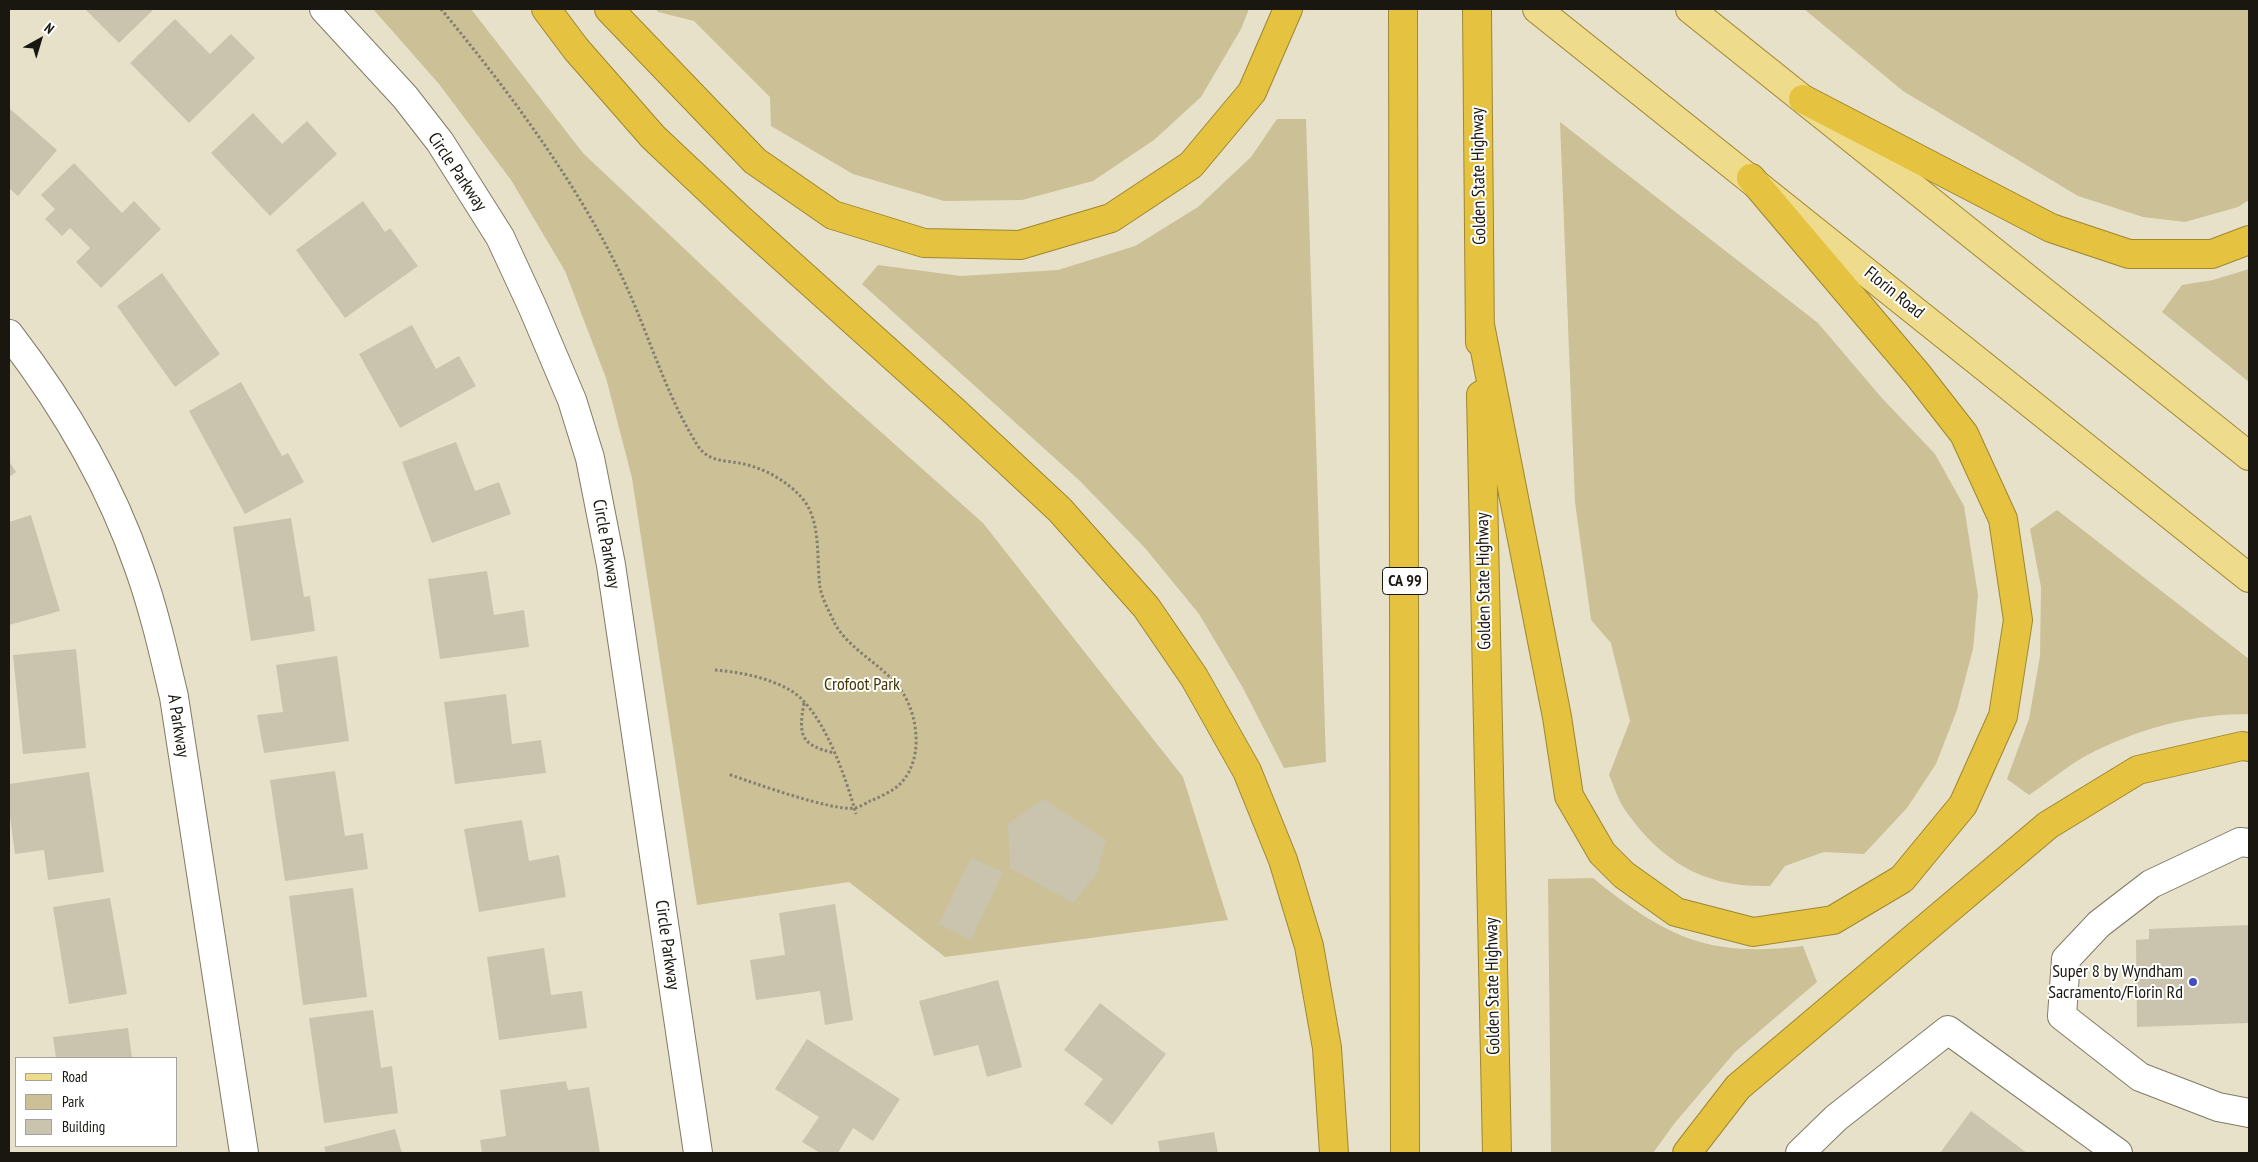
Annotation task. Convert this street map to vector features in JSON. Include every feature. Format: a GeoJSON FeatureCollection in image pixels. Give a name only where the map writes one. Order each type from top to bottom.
{"type":"FeatureCollection","features":[{"type":"Feature","properties":{"kind":"highway"},"geometry":{"type":"LineString","coordinates":[[546,9],[576,49],[653,137],[740,219],[954,411],[1060,510],[1146,608],[1189,669],[1247,771],[1283,860],[1306,936],[1327,1048],[1334,1153]]}},
{"type":"Feature","properties":{"kind":"highway"},"geometry":{"type":"LineString","coordinates":[[608,9],[755,161],[833,215],[924,243],[1020,245],[1111,218],[1191,165],[1252,92],[1288,9]]}},
{"type":"Feature","properties":{"kind":"highway","name":"CA 99"},"geometry":{"type":"LineString","coordinates":[[1404,9],[1405,1153]]}},
{"type":"Feature","properties":{"kind":"highway","name":"Golden State Highway"},"geometry":{"type":"LineString","coordinates":[[1477,9],[1482,536],[1497,1153]]}},
{"type":"Feature","properties":{"kind":"highway"},"geometry":{"type":"LineString","coordinates":[[1478,57],[1490,9]]}},
{"type":"Feature","properties":{"kind":"highway"},"geometry":{"type":"LineString","coordinates":[[1803,99],[2051,228],[2129,254],[2212,254],[2249,240]]}},
{"type":"Feature","properties":{"kind":"highway"},"geometry":{"type":"LineString","coordinates":[[1480,325],[1557,717],[1569,796],[1602,852],[1624,874],[1676,912],[1753,932],[1833,920],[1902,880],[1963,805],[2003,716],[2018,620],[2003,519],[1964,434],[1918,375],[1751,178]]}},
{"type":"Feature","properties":{"kind":"highway"},"geometry":{"type":"LineString","coordinates":[[1687,1153],[1738,1087],[2048,825],[2138,770],[2242,746],[2249,747]]}},
{"type":"Feature","properties":{"kind":"main road","name":"Florin Road"},"geometry":{"type":"LineString","coordinates":[[1537,9],[1751,178],[2249,578]]}},
{"type":"Feature","properties":{"kind":"main road"},"geometry":{"type":"LineString","coordinates":[[1690,9],[2249,456]]}},
{"type":"Feature","properties":{"kind":"street","name":"Circle Parkway"},"geometry":{"type":"LineString","coordinates":[[324,9],[405,98],[440,142],[500,237],[561,374],[585,442],[590,458],[611,565],[698,1153]]}},
{"type":"Feature","properties":{"kind":"street","name":"A Parkway"},"geometry":{"type":"LineString","coordinates":[[9,334],[38,372],[93,465],[123,527],[139,569],[164,654],[174,697],[244,1153]]}},
{"type":"Feature","properties":{"kind":"street"},"geometry":{"type":"LineString","coordinates":[[2249,843],[2240,842],[2151,884],[2099,924],[2066,959],[2062,1016],[2140,1077],[2218,1107],[2249,1113]]}},
{"type":"Feature","properties":{"kind":"street"},"geometry":{"type":"LineString","coordinates":[[1800,1153],[1836,1118],[1948,1030],[2118,1153]]}},
{"type":"Feature","properties":{"kind":"path"},"geometry":{"type":"LineString","coordinates":[[441,9],[481,57],[591,218],[623,279],[668,387],[701,450],[718,461],[744,464],[776,476],[804,500],[816,527],[820,591],[837,626],[904,693],[917,726],[914,759],[900,784],[878,798],[855,808],[841,808],[728,774]]}},
{"type":"Feature","properties":{"kind":"path"},"geometry":{"type":"LineString","coordinates":[[715,670],[731,671],[763,679],[790,689],[804,702],[823,727],[856,814]]}},
{"type":"Feature","properties":{"kind":"path"},"geometry":{"type":"LineString","coordinates":[[804,702],[800,723],[804,738],[814,748],[834,753]]}},
{"type":"Feature","properties":{"kind":"green space","name":"Crofoot Park"},"geometry":{"type":"Polygon","coordinates":[[[373,9],[471,9],[583,153],[835,391],[983,523],[1183,777],[1228,920],[945,957],[849,882],[697,905],[632,478],[606,378],[565,271],[511,180],[439,84],[373,9]]]}},
{"type":"Feature","properties":{"kind":"green space"},"geometry":{"type":"Polygon","coordinates":[[[656,9],[1249,9],[1241,29],[1201,97],[1154,140],[1093,181],[1022,200],[944,201],[853,174],[771,126],[770,97],[694,21],[658,12],[656,9]]]}},
{"type":"Feature","properties":{"kind":"green space"},"geometry":{"type":"Polygon","coordinates":[[[1804,9],[2249,9],[2249,200],[2238,207],[2185,222],[2143,217],[2078,196],[1903,91],[1804,9]]]}},
{"type":"Feature","properties":{"kind":"green space"},"geometry":{"type":"Polygon","coordinates":[[[1277,119],[1306,119],[1326,762],[1284,768],[1243,688],[1199,614],[1145,548],[1080,481],[862,284],[878,265],[961,276],[1058,270],[1135,246],[1198,207],[1251,157],[1277,119]]]}},
{"type":"Feature","properties":{"kind":"green space"},"geometry":{"type":"Polygon","coordinates":[[[1560,122],[1818,323],[1881,397],[1935,454],[1964,506],[1978,595],[1973,649],[1957,710],[1936,764],[1907,808],[1864,854],[1824,852],[1785,866],[1770,886],[1726,882],[1706,877],[1687,869],[1670,858],[1639,829],[1625,810],[1616,793],[1609,775],[1630,721],[1611,643],[1591,620],[1575,502],[1560,122]]]}},
{"type":"Feature","properties":{"kind":"green space"},"geometry":{"type":"Polygon","coordinates":[[[2249,269],[2249,382],[2162,312],[2182,285],[2213,280],[2249,269]]]}},
{"type":"Feature","properties":{"kind":"green space"},"geometry":{"type":"Polygon","coordinates":[[[2057,510],[2249,659],[2249,714],[2189,719],[2132,735],[2086,755],[2029,795],[2007,779],[2029,719],[2040,656],[2041,587],[2030,529],[2057,510]]]}},
{"type":"Feature","properties":{"kind":"green space"},"geometry":{"type":"Polygon","coordinates":[[[1593,878],[1643,915],[1666,929],[1690,939],[1741,949],[1803,946],[1817,982],[1735,1052],[1674,1124],[1653,1153],[1551,1153],[1548,879],[1593,878]]]}},
{"type":"Feature","properties":{"kind":"building"},"geometry":{"type":"Polygon","coordinates":[[[85,9],[154,9],[119,43],[85,9]]]}},
{"type":"Feature","properties":{"kind":"building"},"geometry":{"type":"Polygon","coordinates":[[[175,19],[210,54],[231,34],[255,58],[189,123],[130,63],[175,19]]]}},
{"type":"Feature","properties":{"kind":"building"},"geometry":{"type":"Polygon","coordinates":[[[9,108],[57,150],[18,196],[9,188],[9,108]]]}},
{"type":"Feature","properties":{"kind":"building"},"geometry":{"type":"Polygon","coordinates":[[[253,113],[282,144],[307,121],[337,154],[270,216],[211,153],[253,113]]]}},
{"type":"Feature","properties":{"kind":"building"},"geometry":{"type":"Polygon","coordinates":[[[74,163],[122,213],[134,201],[161,229],[101,288],[76,262],[90,248],[70,228],[62,236],[45,219],[55,209],[41,195],[74,163]]]}},
{"type":"Feature","properties":{"kind":"building"},"geometry":{"type":"Polygon","coordinates":[[[363,201],[385,232],[390,228],[418,266],[345,318],[296,250],[363,201]]]}},
{"type":"Feature","properties":{"kind":"building"},"geometry":{"type":"Polygon","coordinates":[[[162,273],[220,354],[175,387],[117,306],[162,273]]]}},
{"type":"Feature","properties":{"kind":"building"},"geometry":{"type":"Polygon","coordinates":[[[412,325],[436,369],[459,356],[476,386],[400,428],[359,354],[412,325]]]}},
{"type":"Feature","properties":{"kind":"building"},"geometry":{"type":"Polygon","coordinates":[[[241,382],[282,456],[288,453],[304,482],[245,514],[189,411],[241,382]]]}},
{"type":"Feature","properties":{"kind":"building"},"geometry":{"type":"Polygon","coordinates":[[[456,442],[475,491],[499,482],[511,514],[432,543],[402,462],[456,442]]]}},
{"type":"Feature","properties":{"kind":"building"},"geometry":{"type":"Polygon","coordinates":[[[9,461],[16,472],[9,477],[9,461]]]}},
{"type":"Feature","properties":{"kind":"building"},"geometry":{"type":"Polygon","coordinates":[[[31,515],[60,611],[9,625],[9,522],[31,515]]]}},
{"type":"Feature","properties":{"kind":"building"},"geometry":{"type":"Polygon","coordinates":[[[291,518],[304,597],[310,596],[315,631],[251,641],[233,527],[291,518]]]}},
{"type":"Feature","properties":{"kind":"building"},"geometry":{"type":"Polygon","coordinates":[[[487,571],[494,615],[524,610],[529,647],[440,659],[428,579],[487,571]]]}},
{"type":"Feature","properties":{"kind":"building"},"geometry":{"type":"Polygon","coordinates":[[[76,649],[86,748],[23,754],[13,655],[76,649]]]}},
{"type":"Feature","properties":{"kind":"building"},"geometry":{"type":"Polygon","coordinates":[[[337,656],[349,741],[264,753],[257,715],[283,712],[276,665],[337,656]]]}},
{"type":"Feature","properties":{"kind":"building"},"geometry":{"type":"Polygon","coordinates":[[[506,694],[512,744],[541,740],[546,773],[455,784],[444,702],[506,694]]]}},
{"type":"Feature","properties":{"kind":"building"},"geometry":{"type":"Polygon","coordinates":[[[335,771],[345,836],[363,833],[368,869],[285,881],[270,780],[335,771]]]}},
{"type":"Feature","properties":{"kind":"building"},"geometry":{"type":"Polygon","coordinates":[[[89,772],[104,872],[48,880],[44,850],[15,854],[9,809],[9,784],[89,772]]]}},
{"type":"Feature","properties":{"kind":"building"},"geometry":{"type":"Polygon","coordinates":[[[1043,799],[1106,840],[1097,873],[1073,903],[1010,868],[1008,824],[1043,799]]]}},
{"type":"Feature","properties":{"kind":"building"},"geometry":{"type":"Polygon","coordinates":[[[522,820],[529,861],[559,855],[566,897],[479,912],[464,829],[522,820]]]}},
{"type":"Feature","properties":{"kind":"building"},"geometry":{"type":"Polygon","coordinates":[[[971,858],[1003,872],[971,940],[939,924],[971,858]]]}},
{"type":"Feature","properties":{"kind":"building"},"geometry":{"type":"Polygon","coordinates":[[[353,888],[367,997],[303,1005],[289,896],[353,888]]]}},
{"type":"Feature","properties":{"kind":"building"},"geometry":{"type":"Polygon","coordinates":[[[110,898],[127,994],[69,1004],[53,907],[110,898]]]}},
{"type":"Feature","properties":{"kind":"building"},"geometry":{"type":"Polygon","coordinates":[[[835,904],[853,1020],[825,1025],[820,991],[756,1000],[750,960],[785,955],[779,913],[835,904]]]}},
{"type":"Feature","properties":{"kind":"building","name":"Super 8 by Wyndham Sacramento/Florin Rd"},"geometry":{"type":"Polygon","coordinates":[[[2249,925],[2249,1023],[2137,1027],[2136,940],[2149,939],[2149,929],[2249,925]]]}},
{"type":"Feature","properties":{"kind":"building"},"geometry":{"type":"Polygon","coordinates":[[[544,948],[551,995],[582,991],[587,1028],[499,1040],[487,957],[544,948]]]}},
{"type":"Feature","properties":{"kind":"building"},"geometry":{"type":"Polygon","coordinates":[[[998,980],[1022,1067],[987,1077],[978,1045],[934,1056],[919,1001],[998,980]]]}},
{"type":"Feature","properties":{"kind":"building"},"geometry":{"type":"Polygon","coordinates":[[[1100,1003],[1166,1054],[1112,1125],[1084,1104],[1103,1079],[1064,1050],[1100,1003]]]}},
{"type":"Feature","properties":{"kind":"building"},"geometry":{"type":"Polygon","coordinates":[[[373,1010],[381,1068],[392,1066],[398,1113],[324,1123],[309,1018],[373,1010]]]}},
{"type":"Feature","properties":{"kind":"building"},"geometry":{"type":"Polygon","coordinates":[[[128,1028],[132,1057],[56,1057],[53,1037],[128,1028]]]}},
{"type":"Feature","properties":{"kind":"building"},"geometry":{"type":"Polygon","coordinates":[[[807,1039],[900,1099],[873,1141],[853,1128],[838,1153],[820,1153],[802,1142],[819,1117],[775,1089],[807,1039]]]}},
{"type":"Feature","properties":{"kind":"building"},"geometry":{"type":"Polygon","coordinates":[[[566,1081],[568,1090],[589,1087],[600,1153],[482,1153],[480,1140],[506,1136],[500,1090],[566,1081]]]}},
{"type":"Feature","properties":{"kind":"building"},"geometry":{"type":"Polygon","coordinates":[[[1971,1111],[2027,1153],[1940,1153],[1971,1111]]]}},
{"type":"Feature","properties":{"kind":"building"},"geometry":{"type":"Polygon","coordinates":[[[395,1129],[402,1153],[326,1153],[324,1147],[395,1129]]]}},
{"type":"Feature","properties":{"kind":"building"},"geometry":{"type":"Polygon","coordinates":[[[1214,1132],[1218,1153],[1160,1153],[1158,1141],[1214,1132]]]}},
{"type":"Feature","properties":{"kind":"place","name":"Super 8 by Wyndham Sacramento/Florin Rd"},"geometry":{"type":"Point","coordinates":[2193,982]}}]}
